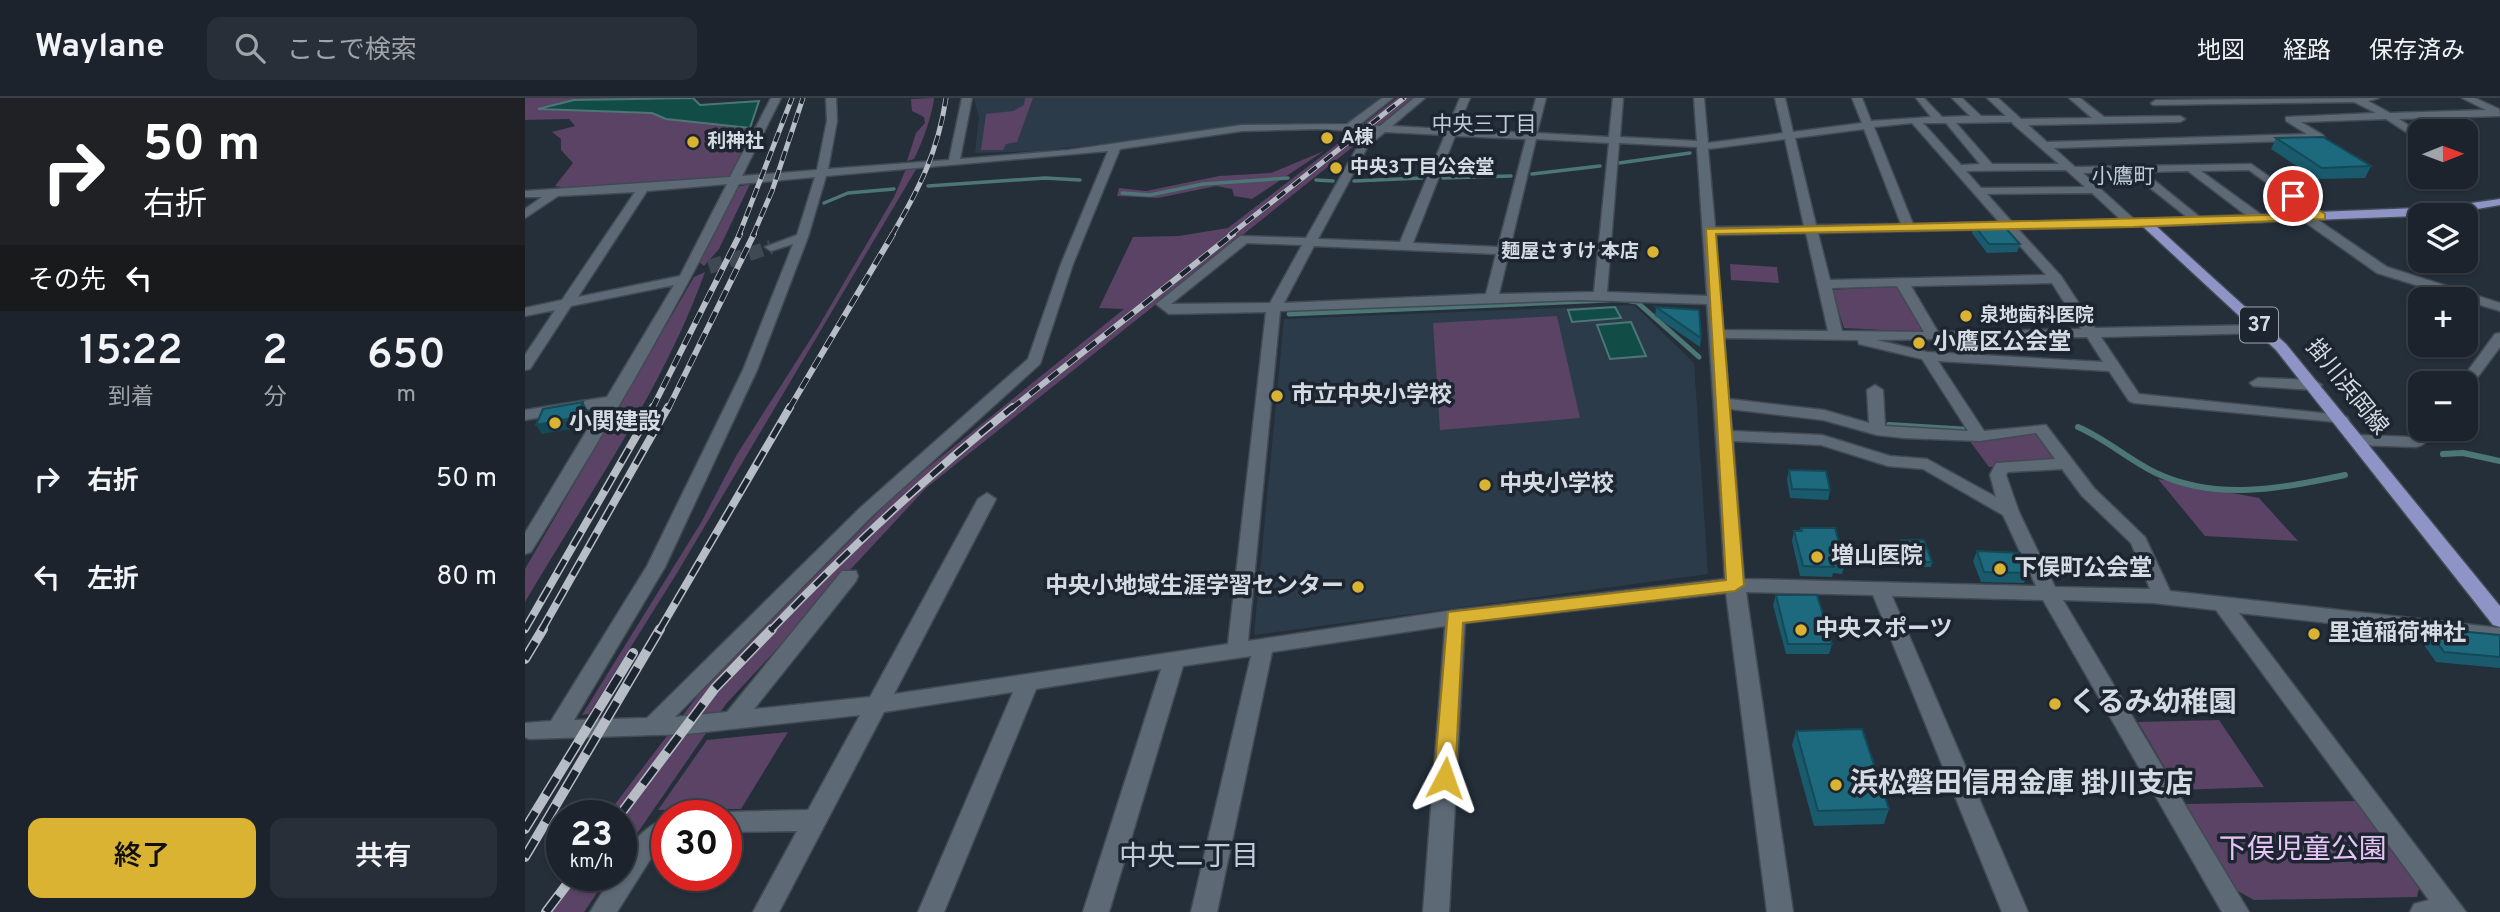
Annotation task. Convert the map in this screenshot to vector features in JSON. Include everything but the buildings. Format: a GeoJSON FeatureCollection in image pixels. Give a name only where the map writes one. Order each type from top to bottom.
{"type":"FeatureCollection","features":[{"type":"Feature","properties":{"kind":"main road"},"geometry":{"type":"LineString","coordinates":[[2139,223],[2443,211],[2500,202]]}},
{"type":"Feature","properties":{"kind":"main road","name":"掛川浜岡線"},"geometry":{"type":"LineString","coordinates":[[2139,223],[2263,329],[2314,385],[2500,620]]}},
{"type":"Feature","properties":{"kind":"street"},"geometry":{"type":"LineString","coordinates":[[525,548],[615,400],[685,276],[759,136],[776,98]]}},
{"type":"Feature","properties":{"kind":"street"},"geometry":{"type":"LineString","coordinates":[[558,728],[656,567],[750,370],[802,237],[822,172],[832,121],[831,98]]}},
{"type":"Feature","properties":{"kind":"street"},"geometry":{"type":"LineString","coordinates":[[954,161],[967,98]]}},
{"type":"Feature","properties":{"kind":"street"},"geometry":{"type":"LineString","coordinates":[[1349,128],[1388,98]]}},
{"type":"Feature","properties":{"kind":"street"},"geometry":{"type":"LineString","coordinates":[[1237,652],[1273,310],[1364,144],[1420,98]]}},
{"type":"Feature","properties":{"kind":"street"},"geometry":{"type":"LineString","coordinates":[[1405,246],[1465,98]]}},
{"type":"Feature","properties":{"kind":"street"},"geometry":{"type":"LineString","coordinates":[[1491,299],[1541,98]]}},
{"type":"Feature","properties":{"kind":"street"},"geometry":{"type":"LineString","coordinates":[[1600,296],[1618,98]]}},
{"type":"Feature","properties":{"kind":"street"},"geometry":{"type":"LineString","coordinates":[[1699,98],[1735,585],[1780,912]]}},
{"type":"Feature","properties":{"kind":"street"},"geometry":{"type":"LineString","coordinates":[[1780,98],[1823,284],[1840,334]]}},
{"type":"Feature","properties":{"kind":"street"},"geometry":{"type":"LineString","coordinates":[[1857,98],[1908,227]]}},
{"type":"Feature","properties":{"kind":"street"},"geometry":{"type":"LineString","coordinates":[[1957,98],[1979,120]]}},
{"type":"Feature","properties":{"kind":"street"},"geometry":{"type":"LineString","coordinates":[[1992,98],[2095,190],[2139,223]]}},
{"type":"Feature","properties":{"kind":"street"},"geometry":{"type":"LineString","coordinates":[[2074,98],[2101,120]]}},
{"type":"Feature","properties":{"kind":"street"},"geometry":{"type":"LineString","coordinates":[[2152,100],[2375,98]]}},
{"type":"Feature","properties":{"kind":"street"},"geometry":{"type":"LineString","coordinates":[[2467,98],[2500,113]]}},
{"type":"Feature","properties":{"kind":"street"},"geometry":{"type":"LineString","coordinates":[[1920,99],[1989,167]]}},
{"type":"Feature","properties":{"kind":"street"},"geometry":{"type":"LineString","coordinates":[[2356,99],[2408,130]]}},
{"type":"Feature","properties":{"kind":"street"},"geometry":{"type":"LineString","coordinates":[[525,194],[733,181],[1115,147],[1242,128],[1349,128],[1703,145],[1915,120],[2180,120],[2152,100]]}},
{"type":"Feature","properties":{"kind":"street"},"geometry":{"type":"LineString","coordinates":[[2044,145],[2319,137],[2290,119],[2500,113]]}},
{"type":"Feature","properties":{"kind":"street"},"geometry":{"type":"LineString","coordinates":[[1915,120],[2056,279],[2134,398],[2341,420]]}},
{"type":"Feature","properties":{"kind":"street"},"geometry":{"type":"LineString","coordinates":[[651,727],[867,511],[1035,361],[1067,264],[1115,147]]}},
{"type":"Feature","properties":{"kind":"street"},"geometry":{"type":"LineString","coordinates":[[2229,150],[2321,217]]}},
{"type":"Feature","properties":{"kind":"street"},"geometry":{"type":"LineString","coordinates":[[1956,168],[2251,167]]}},
{"type":"Feature","properties":{"kind":"street"},"geometry":{"type":"LineString","coordinates":[[2190,168],[2259,219]]}},
{"type":"Feature","properties":{"kind":"street"},"geometry":{"type":"LineString","coordinates":[[2133,169],[2197,221]]}},
{"type":"Feature","properties":{"kind":"street"},"geometry":{"type":"LineString","coordinates":[[525,366],[643,188]]}},
{"type":"Feature","properties":{"kind":"street"},"geometry":{"type":"LineString","coordinates":[[1977,191],[2095,190]]}},
{"type":"Feature","properties":{"kind":"street"},"geometry":{"type":"LineString","coordinates":[[525,214],[556,192]]}},
{"type":"Feature","properties":{"kind":"street"},"geometry":{"type":"LineString","coordinates":[[2307,217],[2382,270],[2500,307]]}},
{"type":"Feature","properties":{"kind":"street"},"geometry":{"type":"LineString","coordinates":[[1710,231],[2139,223]]}},
{"type":"Feature","properties":{"kind":"street"},"geometry":{"type":"LineString","coordinates":[[771,247],[802,237]]}},
{"type":"Feature","properties":{"kind":"street"},"geometry":{"type":"LineString","coordinates":[[1503,251],[1244,239],[1163,304],[1169,310],[1273,310],[1356,302],[1600,296],[1714,300]]}},
{"type":"Feature","properties":{"kind":"street"},"geometry":{"type":"LineString","coordinates":[[525,312],[567,299],[685,276],[709,267]]}},
{"type":"Feature","properties":{"kind":"street"},"geometry":{"type":"LineString","coordinates":[[1823,284],[2056,279]]}},
{"type":"Feature","properties":{"kind":"street"},"geometry":{"type":"LineString","coordinates":[[1902,283],[1934,336]]}},
{"type":"Feature","properties":{"kind":"street"},"geometry":{"type":"LineString","coordinates":[[1716,334],[1934,336],[2263,329]]}},
{"type":"Feature","properties":{"kind":"street"},"geometry":{"type":"LineString","coordinates":[[1840,334],[1927,356],[2115,367]]}},
{"type":"Feature","properties":{"kind":"street"},"geometry":{"type":"LineString","coordinates":[[2475,371],[2500,337]]}},
{"type":"Feature","properties":{"kind":"street"},"geometry":{"type":"LineString","coordinates":[[1927,356],[1980,436]]}},
{"type":"Feature","properties":{"kind":"street"},"geometry":{"type":"LineString","coordinates":[[2258,383],[2314,385]]}},
{"type":"Feature","properties":{"kind":"street"},"geometry":{"type":"LineString","coordinates":[[1875,390],[1877,430]]}},
{"type":"Feature","properties":{"kind":"street"},"geometry":{"type":"LineString","coordinates":[[525,415],[615,400]]}},
{"type":"Feature","properties":{"kind":"street"},"geometry":{"type":"LineString","coordinates":[[1720,403],[1824,415],[1877,430],[1980,436],[2040,428],[2088,492],[2139,541],[2163,598]]}},
{"type":"Feature","properties":{"kind":"street"},"geometry":{"type":"LineString","coordinates":[[1723,436],[1822,440],[1888,461],[1927,464],[2010,512]]}},
{"type":"Feature","properties":{"kind":"street"},"geometry":{"type":"LineString","coordinates":[[2357,440],[2417,441]]}},
{"type":"Feature","properties":{"kind":"street"},"geometry":{"type":"LineString","coordinates":[[2068,464],[2002,467],[1998,475],[2010,512],[2047,592],[2236,912]]}},
{"type":"Feature","properties":{"kind":"street"},"geometry":{"type":"LineString","coordinates":[[766,912],[987,499]]}},
{"type":"Feature","properties":{"kind":"street"},"geometry":{"type":"LineString","coordinates":[[732,721],[849,576]]}},
{"type":"Feature","properties":{"kind":"street"},"geometry":{"type":"LineString","coordinates":[[529,730],[651,727],[876,705],[1174,662],[1455,617],[1735,585],[2047,592],[2163,598],[2500,635]]}},
{"type":"Feature","properties":{"kind":"street"},"geometry":{"type":"LineString","coordinates":[[1880,589],[2015,912]]}},
{"type":"Feature","properties":{"kind":"street"},"geometry":{"type":"LineString","coordinates":[[2223,606],[2453,912]]}},
{"type":"Feature","properties":{"kind":"street"},"geometry":{"type":"LineString","coordinates":[[1436,912],[1455,617]]}},
{"type":"Feature","properties":{"kind":"street"},"geometry":{"type":"LineString","coordinates":[[1204,912],[1263,648]]}},
{"type":"Feature","properties":{"kind":"street"},"geometry":{"type":"LineString","coordinates":[[1096,912],[1174,662]]}},
{"type":"Feature","properties":{"kind":"street"},"geometry":{"type":"LineString","coordinates":[[931,912],[1027,684]]}},
{"type":"Feature","properties":{"kind":"street"},"geometry":{"type":"LineString","coordinates":[[742,822],[814,820]]}},
{"type":"Feature","properties":{"kind":"street"},"geometry":{"type":"LineString","coordinates":[[603,912],[651,839]]}},
{"type":"Feature","properties":{"kind":"street"},"geometry":{"type":"LineString","coordinates":[[2423,912],[2453,912]]}},
{"type":"Feature","properties":{"kind":"shaded area"},"geometry":{"type":"Polygon","coordinates":[[[693,98],[700,105],[759,101],[750,128],[666,119],[652,113],[538,109],[574,100],[693,98]]]}},
{"type":"Feature","properties":{"kind":"shaded area"},"geometry":{"type":"Polygon","coordinates":[[[974,98],[1380,98],[1347,122],[1242,128],[1039,151],[975,153],[979,117],[974,98]]]}},
{"type":"Feature","properties":{"kind":"shaded area","name":"中央小学校"},"geometry":{"type":"Polygon","coordinates":[[[1634,305],[1694,363],[1708,574],[1254,635],[1284,319],[1634,305]]]}},
{"type":"Feature","properties":{"kind":"shaded area"},"geometry":{"type":"Polygon","coordinates":[[[1615,307],[1621,318],[1572,322],[1568,310],[1615,307]]]}},
{"type":"Feature","properties":{"kind":"shaded area"},"geometry":{"type":"Polygon","coordinates":[[[1631,322],[1646,356],[1610,359],[1597,325],[1631,322]]]}},
{"type":"Feature","properties":{"kind":"green space"},"geometry":{"type":"Polygon","coordinates":[[[525,98],[637,98],[538,109],[652,113],[666,119],[750,128],[749,145],[728,179],[574,189],[555,186],[573,163],[561,150],[561,139],[552,132],[575,126],[569,119],[525,120],[525,98]]]}},
{"type":"Feature","properties":{"kind":"green space"},"geometry":{"type":"Polygon","coordinates":[[[934,98],[920,146],[914,159],[907,161],[916,133],[925,123],[924,117],[912,111],[911,99],[934,98]]]}},
{"type":"Feature","properties":{"kind":"green space"},"geometry":{"type":"Polygon","coordinates":[[[1025,98],[1033,98],[1017,142],[1006,144],[1003,150],[981,150],[986,114],[1013,111],[1024,105],[1025,98]]]}},
{"type":"Feature","properties":{"kind":"green space"},"geometry":{"type":"Polygon","coordinates":[[[1397,98],[1414,98],[926,488],[726,704],[660,800],[651,800],[651,813],[637,834],[637,800],[618,800],[699,694],[900,490],[1124,309],[1099,308],[1133,237],[1179,236],[1228,228],[1397,98]]]}},
{"type":"Feature","properties":{"kind":"green space"},"geometry":{"type":"Polygon","coordinates":[[[1324,151],[1252,199],[1234,196],[1232,189],[1216,186],[1158,198],[1117,196],[1119,188],[1146,191],[1219,176],[1271,173],[1324,151]]]}},
{"type":"Feature","properties":{"kind":"green space"},"geometry":{"type":"Polygon","coordinates":[[[918,166],[677,573],[589,714],[582,715],[702,521],[736,456],[817,329],[894,197],[906,169],[918,166]]]}},
{"type":"Feature","properties":{"kind":"green space"},"geometry":{"type":"Polygon","coordinates":[[[750,184],[719,249],[704,266],[699,262],[737,187],[750,184]]]}},
{"type":"Feature","properties":{"kind":"green space"},"geometry":{"type":"Polygon","coordinates":[[[1730,264],[1777,267],[1779,283],[1731,280],[1730,264]]]}},
{"type":"Feature","properties":{"kind":"green space"},"geometry":{"type":"Polygon","coordinates":[[[705,272],[688,315],[646,400],[525,602],[525,569],[694,277],[705,272]]]}},
{"type":"Feature","properties":{"kind":"green space"},"geometry":{"type":"Polygon","coordinates":[[[1895,286],[1900,288],[1926,329],[1922,332],[1844,328],[1832,290],[1895,286]]]}},
{"type":"Feature","properties":{"kind":"green space"},"geometry":{"type":"Polygon","coordinates":[[[1557,316],[1580,418],[1440,430],[1433,323],[1557,316]]]}},
{"type":"Feature","properties":{"kind":"green space"},"geometry":{"type":"Polygon","coordinates":[[[2037,431],[2062,462],[1989,467],[1969,440],[2037,431]]]}},
{"type":"Feature","properties":{"kind":"green space"},"geometry":{"type":"Polygon","coordinates":[[[2158,479],[2259,498],[2298,541],[2205,536],[2158,479]]]}},
{"type":"Feature","properties":{"kind":"green space"},"geometry":{"type":"Polygon","coordinates":[[[2219,720],[2264,787],[2178,790],[2138,722],[2219,720]]]}},
{"type":"Feature","properties":{"kind":"green space"},"geometry":{"type":"Polygon","coordinates":[[[788,732],[742,807],[742,800],[665,800],[707,740],[788,732]]]}},
{"type":"Feature","properties":{"kind":"green space","name":"下俣児童公園"},"geometry":{"type":"Polygon","coordinates":[[[2359,801],[2420,885],[2417,897],[2254,900],[2236,890],[2186,804],[2359,801]]]}},
{"type":"Feature","properties":{"kind":"green space"},"geometry":{"type":"Polygon","coordinates":[[[557,891],[598,891],[584,912],[545,912],[557,891]]]}},
{"type":"Feature","properties":{"kind":"waterway"},"geometry":{"type":"LineString","coordinates":[[1619,163],[1690,153]]}},
{"type":"Feature","properties":{"kind":"waterway"},"geometry":{"type":"LineString","coordinates":[[1532,174],[1600,166]]}},
{"type":"Feature","properties":{"kind":"waterway"},"geometry":{"type":"LineString","coordinates":[[1443,178],[1511,176]]}},
{"type":"Feature","properties":{"kind":"waterway"},"geometry":{"type":"LineString","coordinates":[[928,186],[1045,178],[1080,180]]}},
{"type":"Feature","properties":{"kind":"waterway"},"geometry":{"type":"LineString","coordinates":[[1122,193],[1150,195],[1203,184],[1288,178]]}},
{"type":"Feature","properties":{"kind":"waterway"},"geometry":{"type":"LineString","coordinates":[[1354,181],[1422,178]]}},
{"type":"Feature","properties":{"kind":"waterway"},"geometry":{"type":"LineString","coordinates":[[1316,180],[1333,181]]}},
{"type":"Feature","properties":{"kind":"waterway"},"geometry":{"type":"LineString","coordinates":[[824,203],[848,193],[894,189]]}},
{"type":"Feature","properties":{"kind":"waterway"},"geometry":{"type":"LineString","coordinates":[[1289,314],[1609,300]]}},
{"type":"Feature","properties":{"kind":"waterway"},"geometry":{"type":"LineString","coordinates":[[1630,301],[1637,302],[1699,357]]}},
{"type":"Feature","properties":{"kind":"waterway"},"geometry":{"type":"LineString","coordinates":[[1889,425],[1970,430]]}},
{"type":"Feature","properties":{"kind":"waterway"},"geometry":{"type":"LineString","coordinates":[[2078,427],[2156,473],[2203,487],[2226,490],[2274,488],[2345,475]]}},
{"type":"Feature","properties":{"kind":"waterway"},"geometry":{"type":"LineString","coordinates":[[2443,454],[2463,453],[2500,461]]}},
{"type":"Feature","properties":{"kind":"tunnel"},"geometry":{"type":"LineString","coordinates":[[709,267],[771,247]]}},
{"type":"Feature","properties":{"kind":"railway"},"geometry":{"type":"LineString","coordinates":[[739,235],[792,98]]}},
{"type":"Feature","properties":{"kind":"railway"},"geometry":{"type":"LineString","coordinates":[[753,235],[772,191],[803,98]]}},
{"type":"Feature","properties":{"kind":"railway"},"geometry":{"type":"LineString","coordinates":[[892,235],[911,202],[933,153],[946,98]]}},
{"type":"Feature","properties":{"kind":"railway"},"geometry":{"type":"LineString","coordinates":[[1230,235],[1404,98]]}},
{"type":"Feature","properties":{"kind":"railway"},"geometry":{"type":"LineString","coordinates":[[652,409],[740,234]]}},
{"type":"Feature","properties":{"kind":"railway"},"geometry":{"type":"LineString","coordinates":[[668,409],[754,234]]}},
{"type":"Feature","properties":{"kind":"railway"},"geometry":{"type":"LineString","coordinates":[[789,409],[893,234]]}},
{"type":"Feature","properties":{"kind":"railway"},"geometry":{"type":"LineString","coordinates":[[1011,409],[1233,234]]}},
{"type":"Feature","properties":{"kind":"railway"},"geometry":{"type":"LineString","coordinates":[[525,629],[653,407]]}},
{"type":"Feature","properties":{"kind":"railway"},"geometry":{"type":"LineString","coordinates":[[541,631],[668,407]]}},
{"type":"Feature","properties":{"kind":"railway"},"geometry":{"type":"LineString","coordinates":[[659,631],[790,407]]}},
{"type":"Feature","properties":{"kind":"railway"},"geometry":{"type":"LineString","coordinates":[[770,631],[888,515],[1013,407]]}},
{"type":"Feature","properties":{"kind":"railway"},"geometry":{"type":"LineString","coordinates":[[525,659],[543,629]]}},
{"type":"Feature","properties":{"kind":"railway"},"geometry":{"type":"LineString","coordinates":[[525,857],[660,629]]}},
{"type":"Feature","properties":{"kind":"railway"},"geometry":{"type":"LineString","coordinates":[[631,800],[715,688],[772,629]]}},
{"type":"Feature","properties":{"kind":"railway"},"geometry":{"type":"LineString","coordinates":[[525,829],[633,653]]}},
{"type":"Feature","properties":{"kind":"railway"},"geometry":{"type":"LineString","coordinates":[[546,912],[562,891]]}},
{"type":"Feature","properties":{"kind":"place","name":"A棟"},"geometry":{"type":"Point","coordinates":[1327,138]}},
{"type":"Feature","properties":{"kind":"place","name":"利神社"},"geometry":{"type":"Point","coordinates":[693,142]}},
{"type":"Feature","properties":{"kind":"place","name":"中央3丁目公会堂"},"geometry":{"type":"Point","coordinates":[1336,168]}},
{"type":"Feature","properties":{"kind":"place","name":"麺屋さすけ 本店"},"geometry":{"type":"Point","coordinates":[1653,252]}},
{"type":"Feature","properties":{"kind":"place","name":"泉地歯科医院"},"geometry":{"type":"Point","coordinates":[1966,316]}},
{"type":"Feature","properties":{"kind":"place","name":"小鷹区公会堂"},"geometry":{"type":"Point","coordinates":[1919,343]}},
{"type":"Feature","properties":{"kind":"place","name":"市立中央小学校"},"geometry":{"type":"Point","coordinates":[1277,396]}},
{"type":"Feature","properties":{"kind":"place","name":"小関建設"},"geometry":{"type":"Point","coordinates":[555,423]}},
{"type":"Feature","properties":{"kind":"place","name":"中央小学校"},"geometry":{"type":"Point","coordinates":[1485,485]}},
{"type":"Feature","properties":{"kind":"place","name":"増山医院"},"geometry":{"type":"Point","coordinates":[1817,557]}},
{"type":"Feature","properties":{"kind":"place","name":"下俣町公会堂"},"geometry":{"type":"Point","coordinates":[2000,569]}},
{"type":"Feature","properties":{"kind":"place","name":"中央小地域生涯学習センター"},"geometry":{"type":"Point","coordinates":[1358,587]}},
{"type":"Feature","properties":{"kind":"place","name":"中央スポーツ"},"geometry":{"type":"Point","coordinates":[1801,630]}},
{"type":"Feature","properties":{"kind":"place","name":"里道稲荷神社"},"geometry":{"type":"Point","coordinates":[2314,634]}},
{"type":"Feature","properties":{"kind":"place","name":"くるみ幼稚園"},"geometry":{"type":"Point","coordinates":[2055,704]}},
{"type":"Feature","properties":{"kind":"place","name":"浜松磐田信用金庫 掛川支店"},"geometry":{"type":"Point","coordinates":[1836,785]}},
{"type":"Feature","properties":{"kind":"district","name":"中央三丁目"},"geometry":{"type":"Point","coordinates":[1484,125]}},
{"type":"Feature","properties":{"kind":"district","name":"小鷹町"},"geometry":{"type":"Point","coordinates":[2123,177]}},
{"type":"Feature","properties":{"kind":"district","name":"中央二丁目"},"geometry":{"type":"Point","coordinates":[1189,858]}},
{"type":"Feature","properties":{"kind":"route"},"geometry":{"type":"LineString","coordinates":[[1445,778],[1455,617],[1735,585],[1720,403],[1710,231],[2133,224],[2321,217],[2293,196]]}}]}
